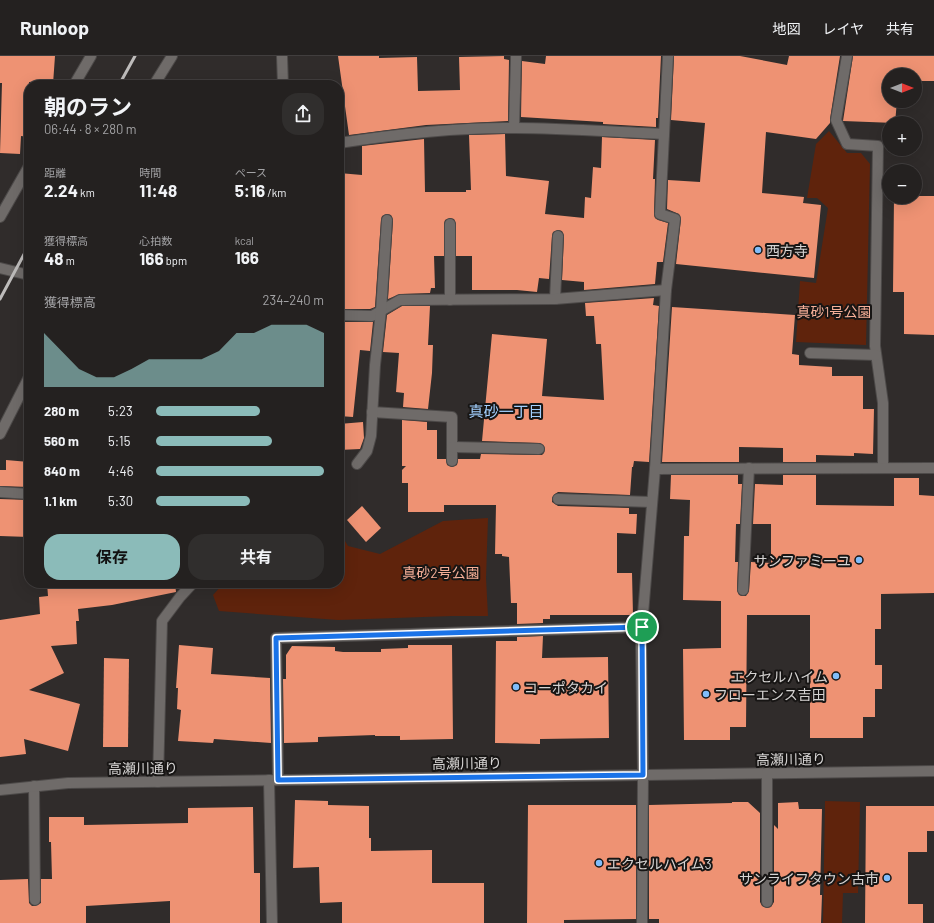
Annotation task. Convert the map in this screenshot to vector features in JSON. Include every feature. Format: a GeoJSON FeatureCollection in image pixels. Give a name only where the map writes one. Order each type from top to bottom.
{"type":"FeatureCollection","features":[{"type":"Feature","properties":{"kind":"street"},"geometry":{"type":"LineString","coordinates":[[77,80],[91,56]]}},
{"type":"Feature","properties":{"kind":"street"},"geometry":{"type":"LineString","coordinates":[[157,80],[172,56]]}},
{"type":"Feature","properties":{"kind":"street"},"geometry":{"type":"LineString","coordinates":[[282,56],[283,80]]}},
{"type":"Feature","properties":{"kind":"street"},"geometry":{"type":"LineString","coordinates":[[514,128],[516,56]]}},
{"type":"Feature","properties":{"kind":"street"},"geometry":{"type":"LineString","coordinates":[[642,923],[642,627],[655,469],[666,290],[676,219],[660,214],[668,56]]}},
{"type":"Feature","properties":{"kind":"street"},"geometry":{"type":"LineString","coordinates":[[847,56],[836,120],[847,144],[878,146],[875,346],[883,403],[883,468]]}},
{"type":"Feature","properties":{"kind":"street"},"geometry":{"type":"LineString","coordinates":[[344,142],[389,135],[514,128],[664,134]]}},
{"type":"Feature","properties":{"kind":"street"},"geometry":{"type":"LineString","coordinates":[[0,217],[24,175]]}},
{"type":"Feature","properties":{"kind":"street"},"geometry":{"type":"LineString","coordinates":[[357,464],[367,451],[371,436],[375,365],[381,311],[387,220]]}},
{"type":"Feature","properties":{"kind":"street"},"geometry":{"type":"LineString","coordinates":[[450,224],[450,300]]}},
{"type":"Feature","properties":{"kind":"street"},"geometry":{"type":"LineString","coordinates":[[555,299],[558,236]]}},
{"type":"Feature","properties":{"kind":"street"},"geometry":{"type":"LineString","coordinates":[[0,268],[24,274]]}},
{"type":"Feature","properties":{"kind":"street"},"geometry":{"type":"LineString","coordinates":[[344,315],[372,316],[400,300],[555,299],[666,290]]}},
{"type":"Feature","properties":{"kind":"street"},"geometry":{"type":"LineString","coordinates":[[810,353],[876,355]]}},
{"type":"Feature","properties":{"kind":"street"},"geometry":{"type":"LineString","coordinates":[[0,434],[24,388]]}},
{"type":"Feature","properties":{"kind":"street"},"geometry":{"type":"LineString","coordinates":[[372,412],[452,417],[452,461]]}},
{"type":"Feature","properties":{"kind":"street"},"geometry":{"type":"LineString","coordinates":[[452,447],[539,449]]}},
{"type":"Feature","properties":{"kind":"street"},"geometry":{"type":"LineString","coordinates":[[743,590],[749,468]]}},
{"type":"Feature","properties":{"kind":"street"},"geometry":{"type":"LineString","coordinates":[[655,469],[934,468]]}},
{"type":"Feature","properties":{"kind":"street"},"geometry":{"type":"LineString","coordinates":[[0,492],[24,494]]}},
{"type":"Feature","properties":{"kind":"street"},"geometry":{"type":"LineString","coordinates":[[558,499],[652,502]]}},
{"type":"Feature","properties":{"kind":"street"},"geometry":{"type":"LineString","coordinates":[[158,782],[162,621],[188,588]]}},
{"type":"Feature","properties":{"kind":"street"},"geometry":{"type":"LineString","coordinates":[[272,923],[276,638],[642,627]]}},
{"type":"Feature","properties":{"kind":"street","name":"高瀬川通り"},"geometry":{"type":"LineString","coordinates":[[0,790],[68,782],[934,771]]}},
{"type":"Feature","properties":{"kind":"street"},"geometry":{"type":"LineString","coordinates":[[767,773],[767,902]]}},
{"type":"Feature","properties":{"kind":"street"},"geometry":{"type":"LineString","coordinates":[[34,786],[35,900]]}},
{"type":"Feature","properties":{"kind":"green space","name":"真砂1号公園"},"geometry":{"type":"Polygon","coordinates":[[[829,131],[847,153],[861,153],[870,164],[866,345],[796,342],[800,281],[816,283],[828,208],[817,198],[807,198],[816,144],[829,131]]]}},
{"type":"Feature","properties":{"kind":"green space","name":"真砂2号公園"},"geometry":{"type":"Polygon","coordinates":[[[488,518],[486,578],[488,616],[338,620],[219,611],[213,595],[219,588],[344,588],[344,539],[348,546],[380,554],[443,521],[488,518]]]}},
{"type":"Feature","properties":{"kind":"green space"},"geometry":{"type":"Polygon","coordinates":[[[825,801],[860,802],[858,893],[843,893],[842,923],[823,923],[825,801]]]}},
{"type":"Feature","properties":{"kind":"building"},"geometry":{"type":"Polygon","coordinates":[[[0,56],[55,56],[53,80],[24,80],[24,136],[21,136],[20,154],[0,153],[2,83],[0,83],[0,56]]]}},
{"type":"Feature","properties":{"kind":"building"},"geometry":{"type":"Polygon","coordinates":[[[338,56],[379,56],[379,58],[417,57],[418,91],[460,90],[459,57],[504,56],[504,59],[509,60],[508,121],[426,125],[349,135],[344,99],[344,80],[341,80],[338,56]]]}},
{"type":"Feature","properties":{"kind":"building"},"geometry":{"type":"Polygon","coordinates":[[[546,56],[661,56],[658,118],[656,118],[656,127],[521,117],[522,61],[545,64],[546,56]]]}},
{"type":"Feature","properties":{"kind":"building"},"geometry":{"type":"Polygon","coordinates":[[[674,56],[740,56],[787,65],[789,56],[840,56],[830,123],[816,139],[766,132],[762,193],[804,197],[803,203],[821,205],[814,278],[676,264],[681,219],[679,214],[667,209],[668,180],[700,182],[705,123],[671,120],[674,56]]]}},
{"type":"Feature","properties":{"kind":"building"},"geometry":{"type":"Polygon","coordinates":[[[853,56],[934,56],[934,81],[922,81],[922,68],[882,68],[882,108],[896,108],[896,116],[882,116],[882,122],[843,121],[853,56]]]}},
{"type":"Feature","properties":{"kind":"building"},"geometry":{"type":"Polygon","coordinates":[[[505,134],[506,176],[549,181],[545,214],[584,218],[585,197],[591,198],[593,167],[601,168],[602,137],[655,140],[653,179],[655,179],[654,214],[655,218],[658,220],[668,223],[663,262],[657,262],[655,284],[584,290],[584,282],[562,280],[564,236],[562,231],[558,230],[553,232],[552,236],[549,279],[539,278],[537,292],[517,290],[472,290],[472,256],[456,256],[456,224],[454,219],[450,218],[445,220],[444,224],[444,256],[434,256],[435,288],[431,288],[430,293],[400,294],[388,299],[393,220],[391,215],[387,214],[382,216],[381,220],[375,307],[370,309],[344,309],[344,173],[362,175],[362,146],[424,139],[425,192],[466,192],[466,190],[471,190],[469,135],[505,134]]]}},
{"type":"Feature","properties":{"kind":"building"},"geometry":{"type":"Polygon","coordinates":[[[922,196],[934,196],[934,335],[904,334],[904,292],[893,292],[894,204],[922,204],[922,196]]]}},
{"type":"Feature","properties":{"kind":"building"},"geometry":{"type":"Polygon","coordinates":[[[654,298],[653,305],[659,306],[649,462],[634,461],[632,467],[630,495],[558,492],[552,498],[552,502],[558,506],[629,508],[629,514],[637,514],[636,534],[617,533],[617,573],[632,573],[633,615],[550,615],[550,619],[543,619],[543,623],[517,624],[517,603],[511,603],[509,557],[502,556],[502,554],[495,554],[496,505],[444,505],[444,512],[408,512],[408,483],[402,483],[402,470],[406,466],[402,466],[402,420],[427,422],[427,430],[437,430],[437,459],[446,459],[447,465],[452,467],[457,465],[458,459],[480,459],[481,454],[542,455],[545,449],[540,443],[482,441],[492,334],[547,339],[542,396],[604,400],[601,344],[596,344],[594,316],[586,316],[585,303],[654,298]]]}},
{"type":"Feature","properties":{"kind":"building"},"geometry":{"type":"Polygon","coordinates":[[[402,306],[430,306],[428,345],[433,345],[428,409],[403,407],[404,393],[396,392],[399,353],[383,352],[387,315],[402,306]]]}},
{"type":"Feature","properties":{"kind":"building"},"geometry":{"type":"Polygon","coordinates":[[[672,307],[795,315],[792,354],[799,355],[799,365],[832,367],[832,376],[863,376],[863,409],[874,409],[873,454],[854,453],[854,456],[816,455],[816,462],[783,462],[783,448],[739,447],[739,462],[662,462],[672,307]]]}},
{"type":"Feature","properties":{"kind":"building"},"geometry":{"type":"Polygon","coordinates":[[[344,322],[373,322],[370,351],[360,350],[353,417],[344,416],[344,322]]]}},
{"type":"Feature","properties":{"kind":"building"},"geometry":{"type":"Polygon","coordinates":[[[363,422],[364,438],[360,449],[344,450],[344,424],[363,422]]]}},
{"type":"Feature","properties":{"kind":"building"},"geometry":{"type":"Polygon","coordinates":[[[6,460],[24,462],[24,487],[0,486],[0,470],[6,470],[6,460]]]}},
{"type":"Feature","properties":{"kind":"building"},"geometry":{"type":"Polygon","coordinates":[[[671,475],[738,475],[738,484],[742,484],[740,524],[736,524],[735,562],[738,562],[737,590],[739,595],[742,596],[746,596],[749,591],[751,562],[771,563],[771,524],[753,524],[755,484],[783,485],[783,475],[816,475],[816,505],[894,506],[894,478],[919,478],[919,495],[934,496],[934,593],[881,594],[881,629],[875,629],[875,665],[882,665],[882,689],[875,689],[875,717],[863,717],[863,738],[810,738],[810,615],[747,615],[746,727],[730,727],[730,740],[684,740],[683,649],[721,648],[721,601],[683,600],[684,536],[689,536],[690,500],[670,499],[671,475]]]}},
{"type":"Feature","properties":{"kind":"building"},"geometry":{"type":"Polygon","coordinates":[[[0,499],[24,500],[24,537],[0,536],[0,499]]]}},
{"type":"Feature","properties":{"kind":"building"},"geometry":{"type":"Polygon","coordinates":[[[362,506],[381,528],[366,542],[347,520],[362,506]]]}},
{"type":"Feature","properties":{"kind":"building"},"geometry":{"type":"Polygon","coordinates":[[[47,588],[176,588],[176,592],[112,605],[78,609],[79,621],[76,621],[77,644],[51,646],[64,673],[29,690],[80,704],[68,751],[24,739],[26,754],[0,757],[0,620],[40,614],[39,597],[48,596],[47,588]]]}},
{"type":"Feature","properties":{"kind":"building"},"geometry":{"type":"Polygon","coordinates":[[[543,636],[542,658],[608,657],[609,738],[540,739],[540,744],[495,743],[496,641],[517,641],[517,637],[543,636]]]}},
{"type":"Feature","properties":{"kind":"building"},"geometry":{"type":"Polygon","coordinates":[[[179,645],[213,648],[211,674],[270,678],[271,743],[214,739],[213,743],[178,741],[181,710],[177,709],[178,688],[176,688],[179,645]]]}},
{"type":"Feature","properties":{"kind":"building"},"geometry":{"type":"Polygon","coordinates":[[[408,645],[452,645],[453,739],[400,740],[400,736],[375,735],[318,737],[318,742],[284,743],[283,679],[286,679],[286,655],[292,646],[335,647],[335,651],[343,652],[381,652],[381,649],[408,648],[408,645]]]}},
{"type":"Feature","properties":{"kind":"building"},"geometry":{"type":"Polygon","coordinates":[[[104,658],[129,659],[128,747],[103,747],[104,658]]]}},
{"type":"Feature","properties":{"kind":"building"},"geometry":{"type":"Polygon","coordinates":[[[295,800],[328,801],[328,805],[369,806],[369,838],[371,838],[371,851],[432,850],[432,883],[484,883],[484,923],[342,923],[342,902],[320,903],[319,867],[293,868],[295,800]]]}},
{"type":"Feature","properties":{"kind":"building"},"geometry":{"type":"Polygon","coordinates":[[[748,802],[760,813],[760,902],[762,906],[767,908],[771,907],[774,902],[774,825],[778,829],[778,803],[798,802],[799,809],[822,809],[820,895],[822,895],[821,923],[659,923],[659,919],[649,919],[649,805],[748,802]]]}},
{"type":"Feature","properties":{"kind":"building"},"geometry":{"type":"Polygon","coordinates":[[[528,805],[636,805],[636,919],[564,920],[564,923],[527,923],[528,805]]]}},
{"type":"Feature","properties":{"kind":"building","name":"サンライフタウン古市"},"geometry":{"type":"Polygon","coordinates":[[[866,806],[934,806],[934,831],[927,831],[927,852],[908,852],[908,904],[923,904],[923,923],[865,923],[866,806]]]}},
{"type":"Feature","properties":{"kind":"building"},"geometry":{"type":"Polygon","coordinates":[[[253,807],[254,873],[260,873],[260,923],[170,923],[170,901],[86,906],[86,923],[0,923],[0,880],[28,879],[29,903],[32,906],[35,906],[41,903],[41,879],[52,879],[51,842],[49,842],[49,817],[84,817],[84,825],[188,823],[188,808],[253,807]]]}},
{"type":"Feature","properties":{"kind":"railway"},"geometry":{"type":"LineString","coordinates":[[122,80],[135,56]]}},
{"type":"Feature","properties":{"kind":"railway"},"geometry":{"type":"LineString","coordinates":[[0,299],[24,254]]}},
{"type":"Feature","properties":{"kind":"place","name":"西方寺"},"geometry":{"type":"Point","coordinates":[758,250]}},
{"type":"Feature","properties":{"kind":"place","name":"サンファミーユ"},"geometry":{"type":"Point","coordinates":[859,560]}},
{"type":"Feature","properties":{"kind":"place","name":"エクセルハイム"},"geometry":{"type":"Point","coordinates":[836,676]}},
{"type":"Feature","properties":{"kind":"place","name":"コーポタカイ"},"geometry":{"type":"Point","coordinates":[516,687]}},
{"type":"Feature","properties":{"kind":"place","name":"フローエンス吉田"},"geometry":{"type":"Point","coordinates":[706,694]}},
{"type":"Feature","properties":{"kind":"place","name":"エクセルハイム3"},"geometry":{"type":"Point","coordinates":[599,863]}},
{"type":"Feature","properties":{"kind":"place","name":"サンライフタウン古市"},"geometry":{"type":"Point","coordinates":[887,878]}},
{"type":"Feature","properties":{"kind":"district","name":"真砂一丁目"},"geometry":{"type":"Point","coordinates":[506,411]}},
{"type":"Feature","properties":{"kind":"route"},"geometry":{"type":"LineString","coordinates":[[642,627],[643,775],[278,780],[276,638],[642,627]]}}]}
